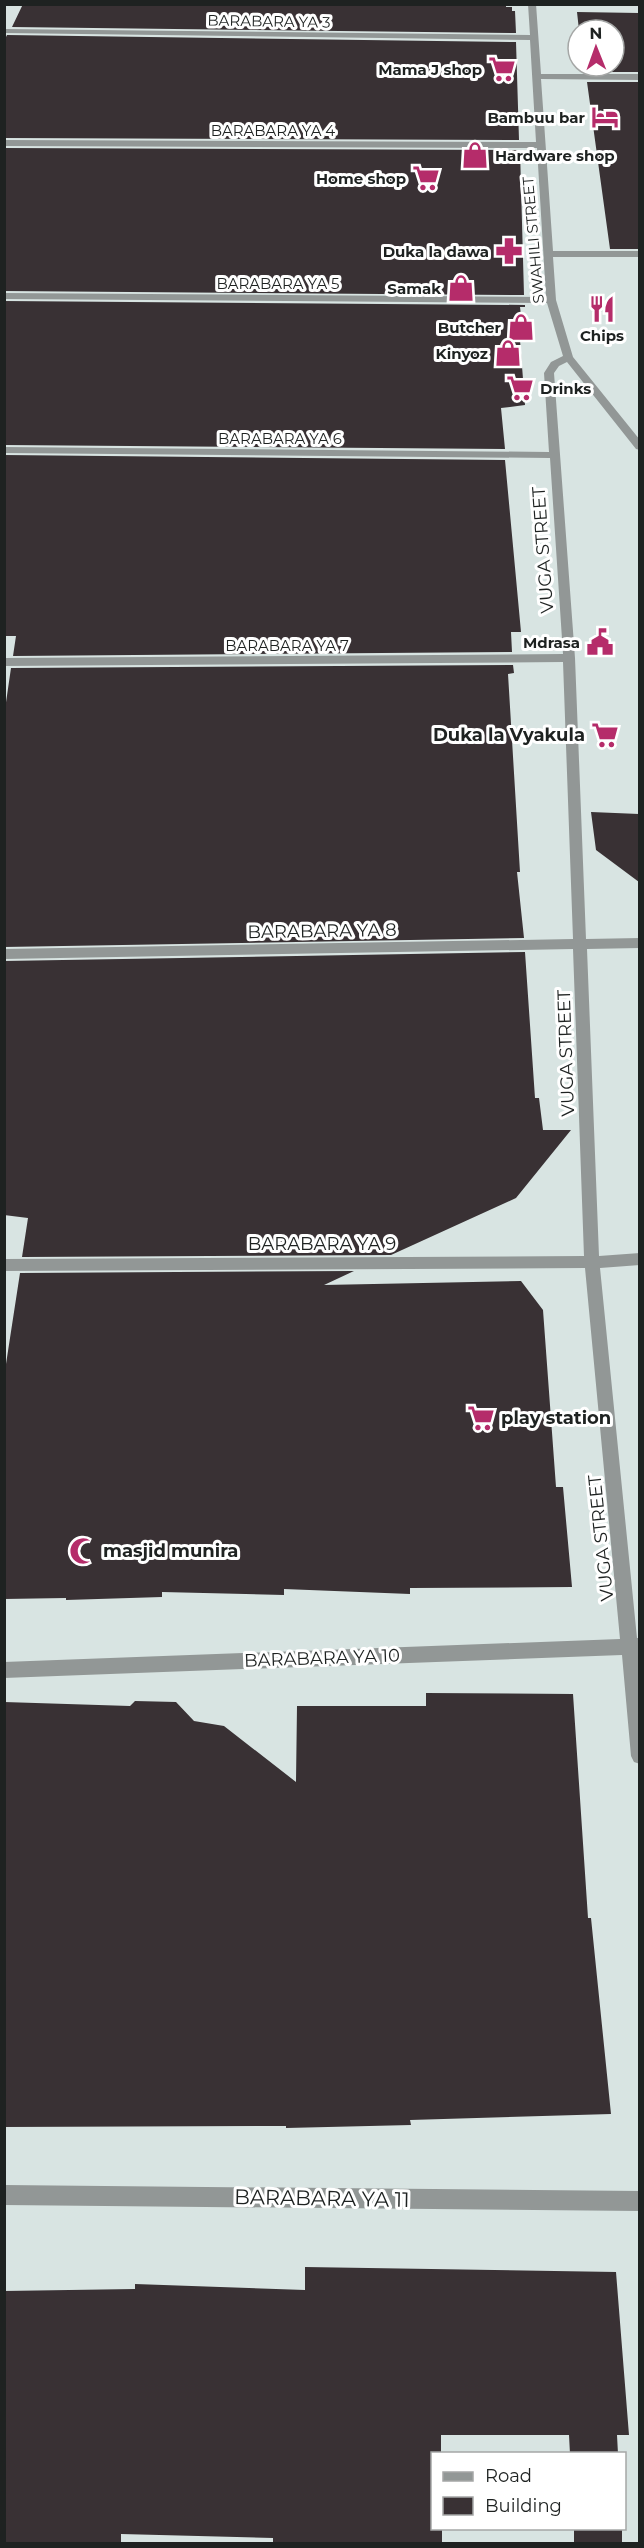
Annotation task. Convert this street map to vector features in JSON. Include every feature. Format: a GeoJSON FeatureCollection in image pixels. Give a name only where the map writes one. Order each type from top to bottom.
{"type":"FeatureCollection","features":[{"type":"Feature","properties":{"kind":"street","name":"SWAHILI STREET"},"geometry":{"type":"LineString","coordinates":[[532,4],[551,300],[568,357],[635,438],[639,447]]}},
{"type":"Feature","properties":{"kind":"street","name":"BARABARA YA 3"},"geometry":{"type":"LineString","coordinates":[[4,31],[534,38]]}},
{"type":"Feature","properties":{"kind":"street"},"geometry":{"type":"LineString","coordinates":[[537,76],[639,78]]}},
{"type":"Feature","properties":{"kind":"street","name":"BARABARA YA 4"},"geometry":{"type":"LineString","coordinates":[[4,142],[541,145]]}},
{"type":"Feature","properties":{"kind":"street"},"geometry":{"type":"LineString","coordinates":[[547,254],[639,254]]}},
{"type":"Feature","properties":{"kind":"street","name":"BARABARA YA 5"},"geometry":{"type":"LineString","coordinates":[[4,296],[551,300]]}},
{"type":"Feature","properties":{"kind":"street","name":"VUGA STREET"},"geometry":{"type":"LineString","coordinates":[[568,357],[555,364],[549,373],[569,658],[592,1262],[635,1646],[639,1756]]}},
{"type":"Feature","properties":{"kind":"street","name":"BARABARA YA 6"},"geometry":{"type":"LineString","coordinates":[[4,450],[555,455]]}},
{"type":"Feature","properties":{"kind":"street","name":"BARABARA YA 7"},"geometry":{"type":"LineString","coordinates":[[4,662],[569,658]]}},
{"type":"Feature","properties":{"kind":"street","name":"BARABARA YA 8"},"geometry":{"type":"LineString","coordinates":[[4,954],[639,943]]}},
{"type":"Feature","properties":{"kind":"street","name":"BARABARA YA 9"},"geometry":{"type":"LineString","coordinates":[[4,1265],[592,1262],[639,1259]]}},
{"type":"Feature","properties":{"kind":"street","name":"BARABARA YA 10"},"geometry":{"type":"LineString","coordinates":[[4,1670],[635,1646]]}},
{"type":"Feature","properties":{"kind":"street","name":"BARABARA YA 11"},"geometry":{"type":"LineString","coordinates":[[4,2195],[639,2201]]}},
{"type":"Feature","properties":{"kind":"building"},"geometry":{"type":"Polygon","coordinates":[[[23,4],[506,4],[506,7],[512,7],[512,11],[515,11],[516,33],[12,27],[23,4]]]}},
{"type":"Feature","properties":{"kind":"building"},"geometry":{"type":"Polygon","coordinates":[[[577,12],[639,13],[639,72],[626,72],[626,18],[578,18],[577,12]]]}},
{"type":"Feature","properties":{"kind":"building"},"geometry":{"type":"Polygon","coordinates":[[[7,35],[516,42],[519,140],[4,138],[4,41],[7,35]]]}},
{"type":"Feature","properties":{"kind":"building"},"geometry":{"type":"Polygon","coordinates":[[[587,82],[639,82],[639,249],[610,249],[587,82]]]}},
{"type":"Feature","properties":{"kind":"building"},"geometry":{"type":"Polygon","coordinates":[[[4,148],[520,150],[524,295],[4,291],[4,148]]]}},
{"type":"Feature","properties":{"kind":"building"},"geometry":{"type":"Polygon","coordinates":[[[4,301],[525,305],[525,307],[520,307],[524,340],[520,340],[525,405],[501,408],[505,449],[4,445],[4,301]]]}},
{"type":"Feature","properties":{"kind":"building"},"geometry":{"type":"Polygon","coordinates":[[[4,455],[505,460],[521,632],[511,632],[512,652],[13,656],[16,636],[4,636],[4,455]]]}},
{"type":"Feature","properties":{"kind":"building"},"geometry":{"type":"Polygon","coordinates":[[[513,665],[514,673],[508,674],[520,872],[517,872],[524,938],[4,947],[4,716],[11,668],[513,665]]]}},
{"type":"Feature","properties":{"kind":"building"},"geometry":{"type":"Polygon","coordinates":[[[591,812],[639,814],[639,882],[596,850],[591,812]]]}},
{"type":"Feature","properties":{"kind":"building"},"geometry":{"type":"Polygon","coordinates":[[[525,952],[535,1098],[539,1098],[543,1130],[571,1130],[516,1198],[391,1255],[22,1257],[28,1218],[4,1215],[4,961],[525,952]]]}},
{"type":"Feature","properties":{"kind":"building"},"geometry":{"type":"Polygon","coordinates":[[[354,1271],[324,1285],[521,1281],[543,1310],[556,1487],[563,1487],[572,1587],[410,1588],[410,1594],[284,1589],[284,1595],[162,1592],[162,1597],[4,1599],[4,1377],[20,1273],[354,1271]]]}},
{"type":"Feature","properties":{"kind":"building"},"geometry":{"type":"Polygon","coordinates":[[[426,1693],[573,1694],[588,1918],[591,1918],[611,2114],[410,2120],[411,2125],[286,2128],[286,2126],[4,2127],[4,1702],[130,1706],[135,1701],[176,1702],[194,1721],[224,1726],[296,1782],[297,1706],[426,1706],[426,1693]]]}},
{"type":"Feature","properties":{"kind":"building"},"geometry":{"type":"Polygon","coordinates":[[[305,2267],[616,2272],[629,2435],[617,2435],[618,2452],[570,2452],[569,2435],[441,2435],[441,2452],[431,2452],[431,2530],[442,2530],[442,2544],[273,2544],[273,2538],[121,2534],[121,2544],[4,2544],[4,2291],[135,2289],[135,2284],[305,2290],[305,2267]]]}},
{"type":"Feature","properties":{"kind":"building"},"geometry":{"type":"Polygon","coordinates":[[[574,2530],[622,2530],[622,2544],[574,2544],[574,2530]]]}},
{"type":"Feature","properties":{"kind":"place","name":"Mama J shop"},"geometry":{"type":"Point","coordinates":[502,69]}},
{"type":"Feature","properties":{"kind":"place","name":"Bambuu bar"},"geometry":{"type":"Point","coordinates":[605,117]}},
{"type":"Feature","properties":{"kind":"place","name":"Hardware shop"},"geometry":{"type":"Point","coordinates":[475,155]}},
{"type":"Feature","properties":{"kind":"place","name":"Home shop"},"geometry":{"type":"Point","coordinates":[426,178]}},
{"type":"Feature","properties":{"kind":"place","name":"Duka la dawa"},"geometry":{"type":"Point","coordinates":[509,251]}},
{"type":"Feature","properties":{"kind":"place","name":"Samak"},"geometry":{"type":"Point","coordinates":[461,288]}},
{"type":"Feature","properties":{"kind":"place","name":"Chips"},"geometry":{"type":"Point","coordinates":[602,309]}},
{"type":"Feature","properties":{"kind":"place","name":"Butcher"},"geometry":{"type":"Point","coordinates":[521,327]}},
{"type":"Feature","properties":{"kind":"place","name":"Kinyoz"},"geometry":{"type":"Point","coordinates":[508,353]}},
{"type":"Feature","properties":{"kind":"place","name":"Drinks"},"geometry":{"type":"Point","coordinates":[520,388]}},
{"type":"Feature","properties":{"kind":"place","name":"Mdrasa"},"geometry":{"type":"Point","coordinates":[600,642]}},
{"type":"Feature","properties":{"kind":"place","name":"Duka la Vyakula"},"geometry":{"type":"Point","coordinates":[605,735]}},
{"type":"Feature","properties":{"kind":"place","name":"play station"},"geometry":{"type":"Point","coordinates":[481,1418]}},
{"type":"Feature","properties":{"kind":"place","name":"masjid munira"},"geometry":{"type":"Point","coordinates":[83,1551]}}]}
